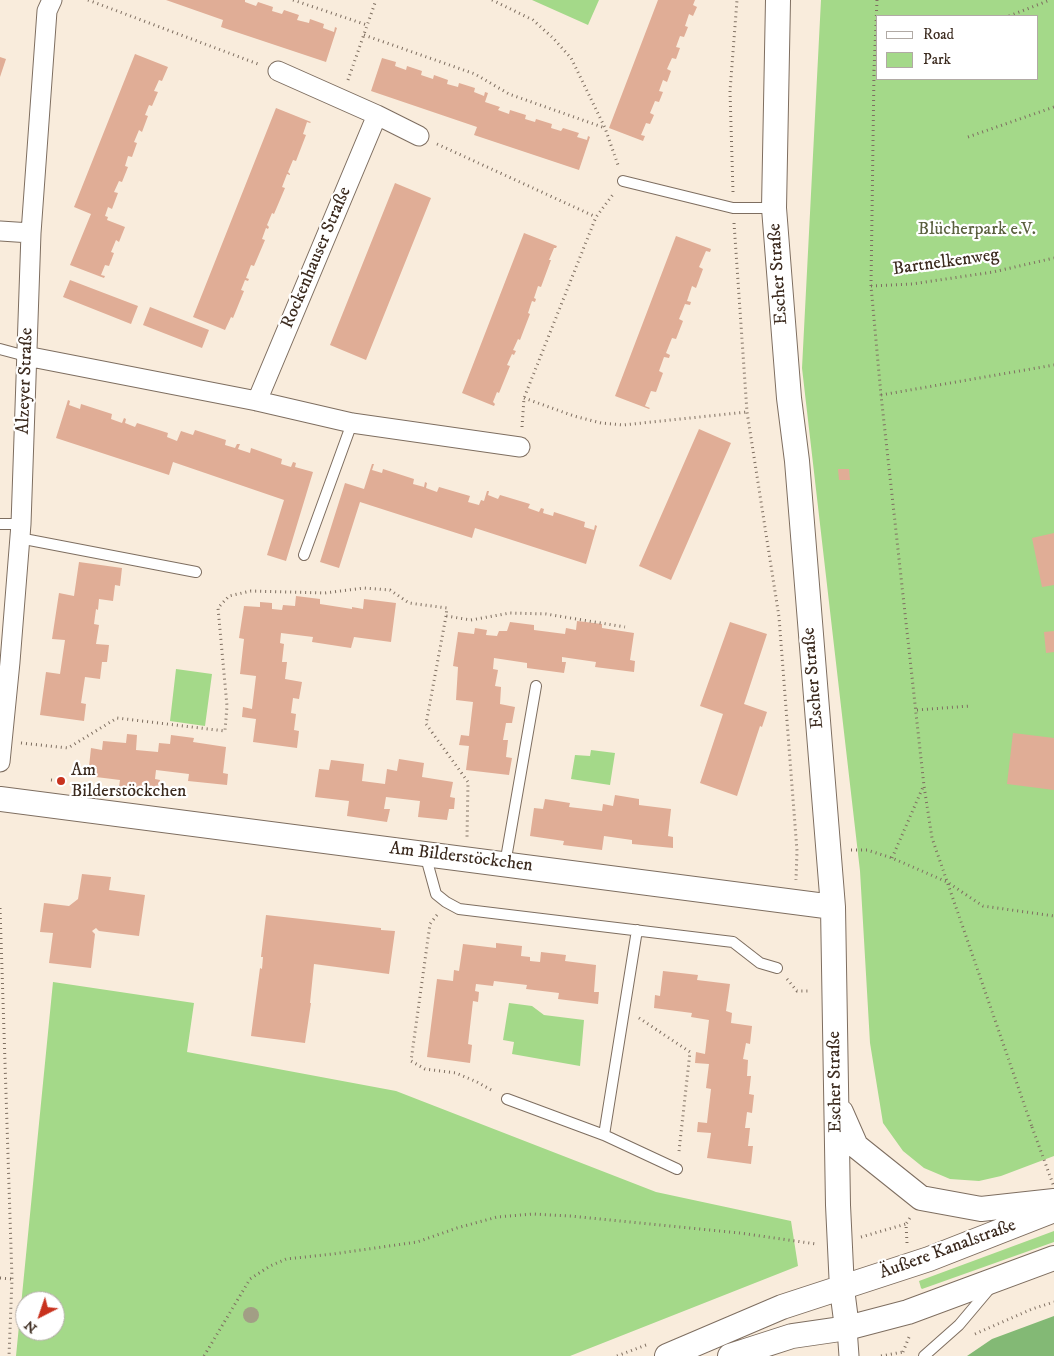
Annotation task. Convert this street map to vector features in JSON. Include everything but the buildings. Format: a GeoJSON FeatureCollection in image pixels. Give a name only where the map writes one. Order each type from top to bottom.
{"type":"FeatureCollection","features":[{"type":"Feature","properties":{"kind":"street","name":"Alzeyer Straße"},"geometry":{"type":"LineString","coordinates":[[0,762],[20,531],[31,233],[47,11],[52,0]]}},
{"type":"Feature","properties":{"kind":"street","name":"Escher Straße"},"geometry":{"type":"LineString","coordinates":[[778,0],[774,208],[789,398],[797,461],[833,907],[840,1244],[842,1289],[849,1356]]}},
{"type":"Feature","properties":{"kind":"street"},"geometry":{"type":"LineString","coordinates":[[278,71],[419,136]]}},
{"type":"Feature","properties":{"kind":"street","name":"Rockenhauser Straße"},"geometry":{"type":"LineString","coordinates":[[257,401],[377,115]]}},
{"type":"Feature","properties":{"kind":"street"},"geometry":{"type":"LineString","coordinates":[[0,231],[31,233]]}},
{"type":"Feature","properties":{"kind":"street"},"geometry":{"type":"LineString","coordinates":[[26,356],[257,401],[352,423],[520,447]]}},
{"type":"Feature","properties":{"kind":"street","name":"Am Bilderstöckchen"},"geometry":{"type":"LineString","coordinates":[[0,799],[833,907]]}},
{"type":"Feature","properties":{"kind":"street"},"geometry":{"type":"LineString","coordinates":[[836,1102],[856,1146],[921,1198],[981,1209],[1054,1200]]}},
{"type":"Feature","properties":{"kind":"street","name":"Äußere Kanalstraße"},"geometry":{"type":"LineString","coordinates":[[667,1356],[782,1307],[842,1289],[929,1259],[1054,1210]]}},
{"type":"Feature","properties":{"kind":"street"},"geometry":{"type":"LineString","coordinates":[[730,1356],[792,1336],[846,1328],[908,1312],[1054,1258]]}},
{"type":"Feature","properties":{"kind":"lane"},"geometry":{"type":"LineString","coordinates":[[623,181],[733,208],[774,208]]}},
{"type":"Feature","properties":{"kind":"lane"},"geometry":{"type":"LineString","coordinates":[[0,349],[26,356]]}},
{"type":"Feature","properties":{"kind":"lane"},"geometry":{"type":"LineString","coordinates":[[304,555],[352,423]]}},
{"type":"Feature","properties":{"kind":"lane"},"geometry":{"type":"LineString","coordinates":[[0,524],[20,531],[196,572]]}},
{"type":"Feature","properties":{"kind":"lane"},"geometry":{"type":"LineString","coordinates":[[505,864],[536,686]]}},
{"type":"Feature","properties":{"kind":"lane"},"geometry":{"type":"LineString","coordinates":[[425,854],[436,894],[459,909],[733,942],[760,963],[776,968]]}},
{"type":"Feature","properties":{"kind":"lane"},"geometry":{"type":"LineString","coordinates":[[604,1135],[637,930]]}},
{"type":"Feature","properties":{"kind":"lane"},"geometry":{"type":"LineString","coordinates":[[507,1099],[604,1135],[677,1169]]}},
{"type":"Feature","properties":{"kind":"lane"},"geometry":{"type":"LineString","coordinates":[[924,1356],[959,1325],[997,1280]]}},
{"type":"Feature","properties":{"kind":"path"},"geometry":{"type":"LineString","coordinates":[[88,0],[278,71]]}},
{"type":"Feature","properties":{"kind":"path"},"geometry":{"type":"LineString","coordinates":[[293,0],[367,25]]}},
{"type":"Feature","properties":{"kind":"path"},"geometry":{"type":"LineString","coordinates":[[342,99],[376,0]]}},
{"type":"Feature","properties":{"kind":"path"},"geometry":{"type":"LineString","coordinates":[[492,0],[533,20],[571,58],[605,128],[623,181],[596,217],[524,398],[520,447]]}},
{"type":"Feature","properties":{"kind":"path"},"geometry":{"type":"LineString","coordinates":[[737,0],[730,91],[733,208],[747,412],[779,617],[797,851]]}},
{"type":"Feature","properties":{"kind":"path"},"geometry":{"type":"LineString","coordinates":[[877,0],[877,15]]}},
{"type":"Feature","properties":{"kind":"path"},"geometry":{"type":"LineString","coordinates":[[1012,15],[1050,0]]}},
{"type":"Feature","properties":{"kind":"path"},"geometry":{"type":"LineString","coordinates":[[364,35],[475,74],[509,94],[605,128]]}},
{"type":"Feature","properties":{"kind":"path"},"geometry":{"type":"LineString","coordinates":[[876,69],[871,286],[881,395],[924,786],[932,838],[1054,1187]]}},
{"type":"Feature","properties":{"kind":"path"},"geometry":{"type":"LineString","coordinates":[[968,136],[1054,107]]}},
{"type":"Feature","properties":{"kind":"path"},"geometry":{"type":"LineString","coordinates":[[419,136],[596,217]]}},
{"type":"Feature","properties":{"kind":"path","name":"Bartnelkenweg"},"geometry":{"type":"LineString","coordinates":[[871,286],[912,284],[975,275],[1054,258]]}},
{"type":"Feature","properties":{"kind":"path"},"geometry":{"type":"LineString","coordinates":[[881,395],[1054,365]]}},
{"type":"Feature","properties":{"kind":"path"},"geometry":{"type":"LineString","coordinates":[[524,398],[574,416],[601,423],[623,425],[747,412]]}},
{"type":"Feature","properties":{"kind":"path"},"geometry":{"type":"LineString","coordinates":[[2,741],[68,748],[117,718],[225,731],[227,706],[218,608],[229,596],[251,591],[325,593],[364,588],[390,590],[410,603],[447,608],[426,724],[468,782],[467,859]]}},
{"type":"Feature","properties":{"kind":"path"},"geometry":{"type":"LineString","coordinates":[[446,616],[471,620],[510,613],[546,614],[626,627]]}},
{"type":"Feature","properties":{"kind":"path"},"geometry":{"type":"LineString","coordinates":[[916,710],[970,706]]}},
{"type":"Feature","properties":{"kind":"path"},"geometry":{"type":"LineString","coordinates":[[892,858],[924,786]]}},
{"type":"Feature","properties":{"kind":"path"},"geometry":{"type":"LineString","coordinates":[[829,850],[867,850],[892,858],[947,882],[983,906],[1054,916]]}},
{"type":"Feature","properties":{"kind":"path"},"geometry":{"type":"LineString","coordinates":[[446,902],[430,924],[410,1061],[425,1069],[456,1073],[477,1082],[507,1099]]}},
{"type":"Feature","properties":{"kind":"path"},"geometry":{"type":"LineString","coordinates":[[0,908],[12,1279],[9,1356]]}},
{"type":"Feature","properties":{"kind":"path"},"geometry":{"type":"LineString","coordinates":[[776,968],[797,991],[814,991]]}},
{"type":"Feature","properties":{"kind":"path"},"geometry":{"type":"LineString","coordinates":[[624,1014],[641,1018],[690,1052],[677,1169]]}},
{"type":"Feature","properties":{"kind":"path"},"geometry":{"type":"LineString","coordinates":[[204,1356],[250,1279],[270,1266],[286,1259],[417,1242],[456,1228],[496,1217],[533,1214],[562,1216],[740,1233],[826,1246],[840,1244],[906,1224]]}},
{"type":"Feature","properties":{"kind":"path"},"geometry":{"type":"LineString","coordinates":[[0,1278],[12,1279]]}},
{"type":"Feature","properties":{"kind":"path"},"geometry":{"type":"LineString","coordinates":[[967,1340],[975,1334],[1032,1309],[1054,1302]]}},
{"type":"Feature","properties":{"kind":"path"},"geometry":{"type":"LineString","coordinates":[[881,1356],[903,1352],[907,1356]]}},
{"type":"Feature","properties":{"kind":"green space"},"geometry":{"type":"Polygon","coordinates":[[[532,0],[599,0],[588,25],[532,0]]]}},
{"type":"Feature","properties":{"kind":"green space","name":"Blücherpark e.V."},"geometry":{"type":"Polygon","coordinates":[[[821,0],[1054,0],[1054,1156],[1001,1176],[979,1181],[950,1179],[924,1168],[903,1151],[883,1123],[870,1043],[860,871],[802,368],[821,0]]]}},
{"type":"Feature","properties":{"kind":"green space"},"geometry":{"type":"Polygon","coordinates":[[[176,669],[212,674],[205,726],[170,721],[176,669]]]}},
{"type":"Feature","properties":{"kind":"green space"},"geometry":{"type":"Polygon","coordinates":[[[591,750],[615,753],[610,785],[571,779],[575,755],[590,756],[591,750]]]}},
{"type":"Feature","properties":{"kind":"green space"},"geometry":{"type":"Polygon","coordinates":[[[53,982],[194,1003],[187,1052],[396,1091],[656,1192],[791,1221],[798,1266],[570,1356],[16,1356],[17,1341],[65,1341],[65,1291],[22,1291],[53,982]]]}},
{"type":"Feature","properties":{"kind":"green space"},"geometry":{"type":"Polygon","coordinates":[[[509,1003],[532,1006],[544,1015],[584,1020],[580,1066],[512,1054],[514,1042],[503,1040],[509,1003]]]}},
{"type":"Feature","properties":{"kind":"green space"},"geometry":{"type":"Polygon","coordinates":[[[1054,1231],[1054,1242],[921,1288],[919,1281],[1054,1231]]]}},
{"type":"Feature","properties":{"kind":"green space"},"geometry":{"type":"Polygon","coordinates":[[[1054,1316],[1054,1356],[967,1356],[992,1339],[1054,1316]]]}},
{"type":"Feature","properties":{"kind":"place","name":"Am Bilderstöckchen"},"geometry":{"type":"Point","coordinates":[61,781]}}]}
